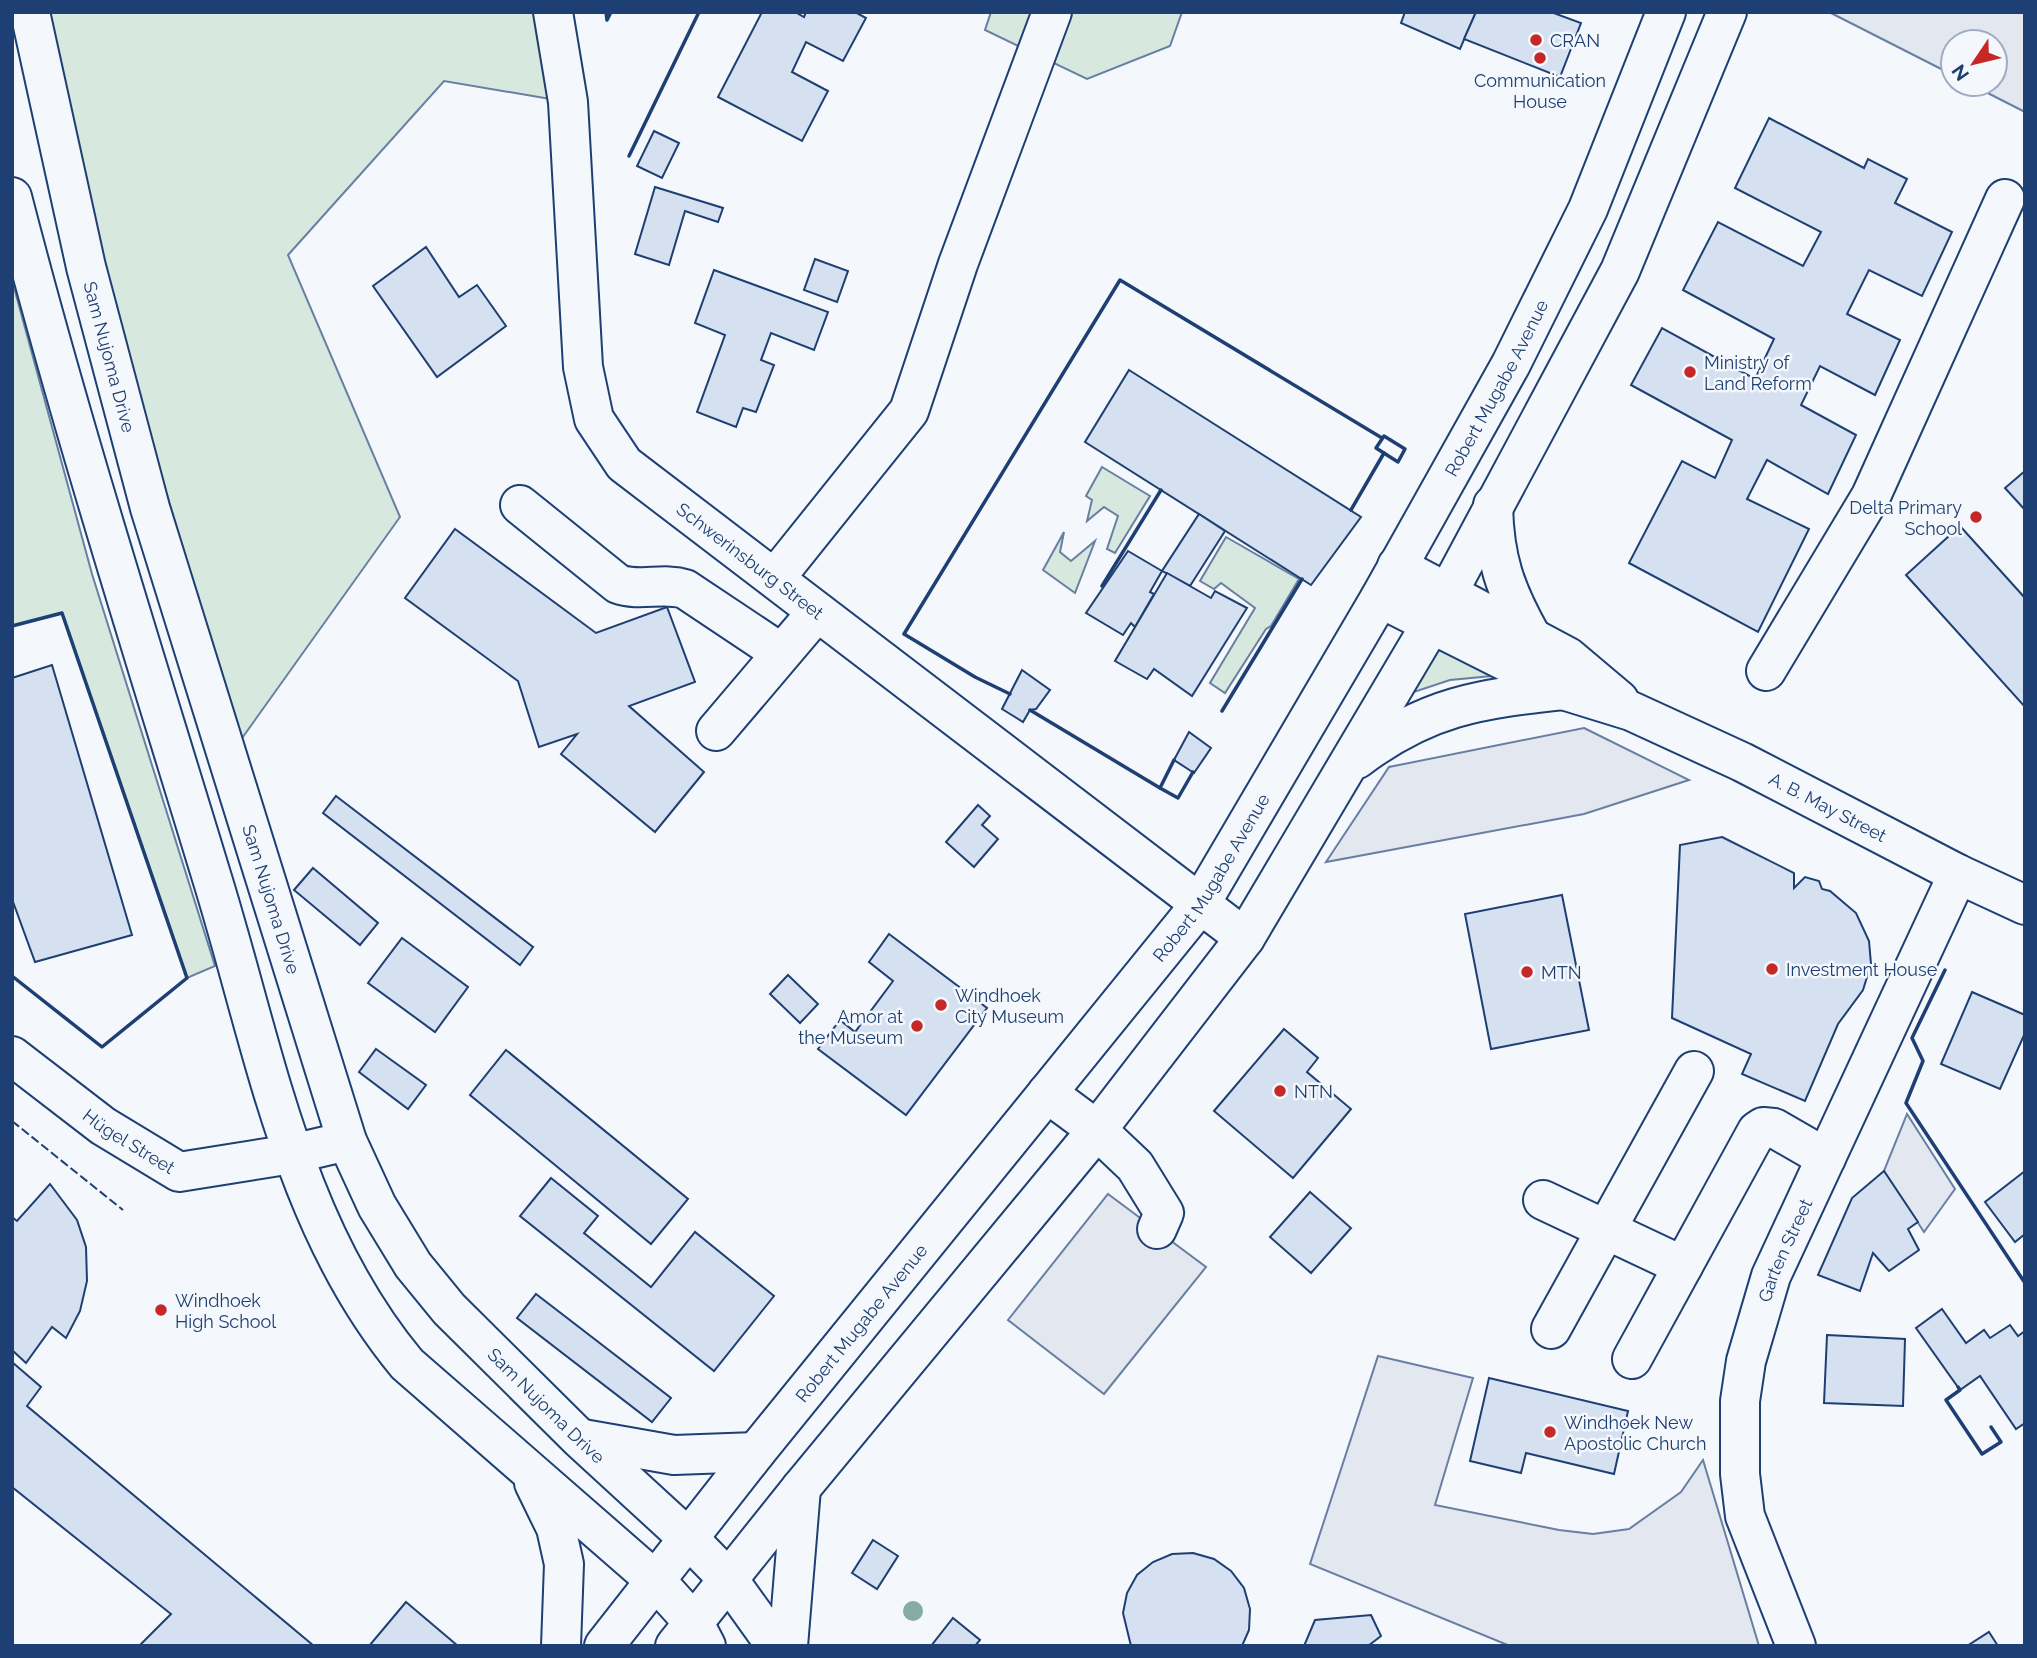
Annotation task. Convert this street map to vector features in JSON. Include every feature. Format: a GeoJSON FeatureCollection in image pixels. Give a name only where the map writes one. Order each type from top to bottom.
{"type":"FeatureCollection","features":[{"type":"Feature","properties":{"kind":"main road","name":"Sam Nujoma Drive"},"geometry":{"type":"LineString","coordinates":[[30,12],[86,267],[150,508],[347,1141],[377,1206],[414,1265],[449,1309],[580,1439],[690,1540],[728,1580],[776,1646]]}},
{"type":"Feature","properties":{"kind":"main road","name":"Schwerinsburg Street"},"geometry":{"type":"LineString","coordinates":[[553,12],[568,102],[583,367],[594,419],[624,464],[1245,939]]}},
{"type":"Feature","properties":{"kind":"main road"},"geometry":{"type":"LineString","coordinates":[[775,578],[909,411],[958,264],[1052,12]]}},
{"type":"Feature","properties":{"kind":"main road","name":"Robert Mugabe Avenue"},"geometry":{"type":"LineString","coordinates":[[604,1646],[690,1540],[756,1452],[1199,906],[1388,582],[1511,364],[1588,209],[1666,12]]}},
{"type":"Feature","properties":{"kind":"main road"},"geometry":{"type":"LineString","coordinates":[[12,197],[56,369],[235,951],[292,1154],[305,1192],[337,1260],[374,1324],[407,1364],[657,1582],[692,1638],[728,1580],[1097,1130],[1245,939],[1430,626],[1620,271],[1727,12]]}},
{"type":"Feature","properties":{"kind":"main road"},"geometry":{"type":"LineString","coordinates":[[1766,671],[1871,496],[2005,199]]}},
{"type":"Feature","properties":{"kind":"main road"},"geometry":{"type":"LineString","coordinates":[[520,505],[618,584],[634,588],[675,586],[685,589],[781,653]]}},
{"type":"Feature","properties":{"kind":"main road"},"geometry":{"type":"LineString","coordinates":[[1493,505],[1494,546],[1503,578],[1531,636]]}},
{"type":"Feature","properties":{"kind":"main road","name":"A. B. May Street"},"geometry":{"type":"LineString","coordinates":[[1388,582],[1448,592],[1531,636],[1568,657],[1631,711]]}},
{"type":"Feature","properties":{"kind":"main road","name":"A. B. May Street"},"geometry":{"type":"LineString","coordinates":[[1388,582],[1430,626],[1563,690],[1631,711],[1742,762],[1958,874],[2025,905]]}},
{"type":"Feature","properties":{"kind":"main road"},"geometry":{"type":"LineString","coordinates":[[716,731],[817,612]]}},
{"type":"Feature","properties":{"kind":"main road"},"geometry":{"type":"LineString","coordinates":[[1346,766],[1391,733],[1433,715],[1483,699],[1563,690]]}},
{"type":"Feature","properties":{"kind":"main road","name":"Garten Street"},"geometry":{"type":"LineString","coordinates":[[1796,1646],[1745,1516],[1740,1474],[1740,1401],[1755,1322],[1771,1276],[1958,874]]}},
{"type":"Feature","properties":{"kind":"main road","name":"Hügel Street"},"geometry":{"type":"LineString","coordinates":[[12,1056],[103,1126],[178,1172],[292,1154],[347,1141]]}},
{"type":"Feature","properties":{"kind":"main road"},"geometry":{"type":"LineString","coordinates":[[1551,1329],[1604,1229],[1694,1071]]}},
{"type":"Feature","properties":{"kind":"main road"},"geometry":{"type":"LineString","coordinates":[[1047,1093],[1097,1130],[1135,1166],[1164,1213],[1157,1229]]}},
{"type":"Feature","properties":{"kind":"main road"},"geometry":{"type":"LineString","coordinates":[[1632,1359],[1757,1131],[1763,1127],[1774,1128],[1826,1158]]}},
{"type":"Feature","properties":{"kind":"main road"},"geometry":{"type":"LineString","coordinates":[[1543,1200],[1683,1266]]}},
{"type":"Feature","properties":{"kind":"main road"},"geometry":{"type":"LineString","coordinates":[[580,1439],[674,1455],[756,1452]]}},
{"type":"Feature","properties":{"kind":"main road"},"geometry":{"type":"LineString","coordinates":[[530,1474],[556,1528],[564,1563],[561,1646]]}},
{"type":"Feature","properties":{"kind":"main road"},"geometry":{"type":"LineString","coordinates":[[788,1646],[801,1488]]}},
{"type":"Feature","properties":{"kind":"shaded area"},"geometry":{"type":"Polygon","coordinates":[[[32,12],[553,12],[568,102],[444,81],[288,255],[400,517],[240,741],[107,293],[32,12]]]}},
{"type":"Feature","properties":{"kind":"shaded area"},"geometry":{"type":"Polygon","coordinates":[[[991,12],[1182,12],[1170,46],[1087,79],[985,30],[991,12]]]}},
{"type":"Feature","properties":{"kind":"shaded area"},"geometry":{"type":"Polygon","coordinates":[[[1829,12],[2025,12],[2025,112],[1998,98],[2009,98],[2009,28],[1939,28],[1939,68],[1829,12]]]}},
{"type":"Feature","properties":{"kind":"shaded area"},"geometry":{"type":"Polygon","coordinates":[[[12,280],[92,574],[215,966],[187,978],[62,613],[12,626],[12,280]]]}},
{"type":"Feature","properties":{"kind":"shaded area"},"geometry":{"type":"Polygon","coordinates":[[[1102,467],[1150,496],[1115,553],[1107,549],[1118,516],[1104,507],[1087,521],[1092,500],[1086,496],[1102,467]]]}},
{"type":"Feature","properties":{"kind":"shaded area"},"geometry":{"type":"Polygon","coordinates":[[[1064,532],[1060,552],[1071,561],[1095,541],[1075,593],[1043,570],[1064,532]]]}},
{"type":"Feature","properties":{"kind":"shaded area"},"geometry":{"type":"Polygon","coordinates":[[[1226,537],[1299,579],[1271,626],[1266,629],[1225,693],[1210,683],[1255,608],[1221,583],[1214,589],[1200,581],[1226,537]]]}},
{"type":"Feature","properties":{"kind":"shaded area"},"geometry":{"type":"Polygon","coordinates":[[[1434,631],[1500,666],[1492,676],[1450,680],[1411,693],[1434,631]]]}},
{"type":"Feature","properties":{"kind":"shaded area"},"geometry":{"type":"Polygon","coordinates":[[[1584,728],[1689,780],[1584,814],[1326,862],[1389,767],[1584,728]]]}},
{"type":"Feature","properties":{"kind":"shaded area"},"geometry":{"type":"Polygon","coordinates":[[[1907,1114],[1955,1189],[1924,1232],[1884,1171],[1907,1114]]]}},
{"type":"Feature","properties":{"kind":"shaded area"},"geometry":{"type":"Polygon","coordinates":[[[1108,1194],[1206,1267],[1104,1394],[1008,1320],[1108,1194]]]}},
{"type":"Feature","properties":{"kind":"shaded area"},"geometry":{"type":"Polygon","coordinates":[[[1378,1356],[1473,1378],[1435,1505],[1559,1530],[1593,1534],[1629,1529],[1681,1492],[1703,1460],[1759,1646],[1510,1646],[1310,1564],[1378,1356]]]}},
{"type":"Feature","properties":{"kind":"building"},"geometry":{"type":"Polygon","coordinates":[[[762,12],[795,12],[804,17],[806,12],[855,12],[866,18],[843,61],[806,42],[792,72],[828,91],[802,141],[718,97],[762,12]]]}},
{"type":"Feature","properties":{"kind":"building"},"geometry":{"type":"Polygon","coordinates":[[[1405,12],[1476,12],[1460,49],[1401,23],[1405,12]]]}},
{"type":"Feature","properties":{"kind":"building","name":"Communication House"},"geometry":{"type":"Polygon","coordinates":[[[1476,12],[1551,12],[1581,23],[1560,77],[1464,39],[1476,12]]]}},
{"type":"Feature","properties":{"kind":"building","name":"Ministry of Land Reform"},"geometry":{"type":"Polygon","coordinates":[[[1769,118],[1864,168],[1868,159],[1907,179],[1895,203],[1952,232],[1922,296],[1869,270],[1847,314],[1900,340],[1875,395],[1820,366],[1801,405],[1856,435],[1828,494],[1767,460],[1747,499],[1809,529],[1758,632],[1629,563],[1682,461],[1715,478],[1732,440],[1631,385],[1662,328],[1755,379],[1774,339],[1683,290],[1718,222],[1803,266],[1821,232],[1735,188],[1769,118]]]}},
{"type":"Feature","properties":{"kind":"building"},"geometry":{"type":"Polygon","coordinates":[[[654,131],[679,143],[662,178],[637,166],[654,131]]]}},
{"type":"Feature","properties":{"kind":"building"},"geometry":{"type":"Polygon","coordinates":[[[655,187],[723,208],[718,222],[685,211],[669,265],[635,254],[655,187]]]}},
{"type":"Feature","properties":{"kind":"building"},"geometry":{"type":"Polygon","coordinates":[[[426,247],[459,297],[477,285],[506,326],[437,377],[373,286],[426,247]]]}},
{"type":"Feature","properties":{"kind":"building"},"geometry":{"type":"Polygon","coordinates":[[[815,259],[848,271],[837,302],[804,290],[815,259]]]}},
{"type":"Feature","properties":{"kind":"building"},"geometry":{"type":"Polygon","coordinates":[[[714,270],[828,312],[814,350],[771,333],[761,360],[774,365],[756,412],[743,408],[736,427],[697,412],[725,335],[695,323],[714,270]]]}},
{"type":"Feature","properties":{"kind":"building"},"geometry":{"type":"Polygon","coordinates":[[[1129,370],[1361,517],[1311,585],[1085,442],[1129,370]]]}},
{"type":"Feature","properties":{"kind":"building"},"geometry":{"type":"Polygon","coordinates":[[[2025,471],[2025,510],[2005,488],[2025,471]]]}},
{"type":"Feature","properties":{"kind":"building"},"geometry":{"type":"Polygon","coordinates":[[[1199,514],[1225,531],[1190,586],[1162,571],[1199,514]]]}},
{"type":"Feature","properties":{"kind":"building"},"geometry":{"type":"Polygon","coordinates":[[[1960,526],[2025,598],[2025,707],[1906,575],[1960,526]]]}},
{"type":"Feature","properties":{"kind":"building"},"geometry":{"type":"Polygon","coordinates":[[[455,529],[596,633],[667,607],[695,682],[629,706],[704,772],[655,832],[561,754],[577,734],[539,747],[518,681],[405,598],[455,529]]]}},
{"type":"Feature","properties":{"kind":"building"},"geometry":{"type":"Polygon","coordinates":[[[1128,551],[1162,571],[1150,592],[1154,594],[1135,627],[1131,623],[1123,635],[1086,613],[1128,551]]]}},
{"type":"Feature","properties":{"kind":"building"},"geometry":{"type":"Polygon","coordinates":[[[1167,573],[1211,598],[1215,591],[1247,608],[1192,696],[1154,669],[1147,679],[1115,661],[1167,573]]]}},
{"type":"Feature","properties":{"kind":"building"},"geometry":{"type":"Polygon","coordinates":[[[52,665],[132,935],[35,962],[12,899],[12,678],[52,665]]]}},
{"type":"Feature","properties":{"kind":"building"},"geometry":{"type":"Polygon","coordinates":[[[1022,670],[1050,690],[1036,709],[1030,710],[1023,722],[1002,709],[1022,670]]]}},
{"type":"Feature","properties":{"kind":"building"},"geometry":{"type":"Polygon","coordinates":[[[1189,732],[1211,748],[1194,773],[1174,760],[1189,732]]]}},
{"type":"Feature","properties":{"kind":"building"},"geometry":{"type":"Polygon","coordinates":[[[336,796],[533,947],[520,965],[323,813],[336,796]]]}},
{"type":"Feature","properties":{"kind":"building"},"geometry":{"type":"Polygon","coordinates":[[[978,805],[990,816],[982,825],[998,839],[974,867],[946,842],[978,805]]]}},
{"type":"Feature","properties":{"kind":"building","name":"Investment House"},"geometry":{"type":"Polygon","coordinates":[[[1722,837],[1794,873],[1794,888],[1805,877],[1819,881],[1822,889],[1830,891],[1856,913],[1869,941],[1871,964],[1863,990],[1838,1024],[1805,1101],[1742,1074],[1751,1054],[1672,1018],[1680,845],[1722,837]]]}},
{"type":"Feature","properties":{"kind":"building"},"geometry":{"type":"Polygon","coordinates":[[[313,868],[378,923],[360,945],[294,890],[313,868]]]}},
{"type":"Feature","properties":{"kind":"building","name":"MTN"},"geometry":{"type":"Polygon","coordinates":[[[1562,895],[1589,1030],[1491,1049],[1465,914],[1562,895]]]}},
{"type":"Feature","properties":{"kind":"building","name":"Amor at the Museum"},"geometry":{"type":"Polygon","coordinates":[[[889,934],[987,1008],[906,1115],[818,1049],[840,1020],[855,1032],[893,981],[869,962],[889,934]]]}},
{"type":"Feature","properties":{"kind":"building"},"geometry":{"type":"Polygon","coordinates":[[[402,938],[468,987],[435,1032],[368,983],[402,938]]]}},
{"type":"Feature","properties":{"kind":"building"},"geometry":{"type":"Polygon","coordinates":[[[788,975],[818,1004],[800,1023],[770,994],[788,975]]]}},
{"type":"Feature","properties":{"kind":"building"},"geometry":{"type":"Polygon","coordinates":[[[1972,992],[2025,1015],[2025,1033],[2000,1089],[1941,1064],[1972,992]]]}},
{"type":"Feature","properties":{"kind":"building","name":"NTN"},"geometry":{"type":"Polygon","coordinates":[[[1284,1029],[1318,1058],[1307,1072],[1351,1109],[1293,1178],[1214,1111],[1284,1029]]]}},
{"type":"Feature","properties":{"kind":"building"},"geometry":{"type":"Polygon","coordinates":[[[376,1049],[426,1085],[408,1109],[359,1072],[376,1049]]]}},
{"type":"Feature","properties":{"kind":"building"},"geometry":{"type":"Polygon","coordinates":[[[506,1050],[688,1199],[651,1244],[470,1095],[506,1050]]]}},
{"type":"Feature","properties":{"kind":"building"},"geometry":{"type":"Polygon","coordinates":[[[1884,1171],[1918,1222],[1908,1229],[1919,1250],[1889,1271],[1873,1253],[1860,1291],[1818,1275],[1852,1198],[1884,1171]]]}},
{"type":"Feature","properties":{"kind":"building"},"geometry":{"type":"Polygon","coordinates":[[[2025,1171],[2025,1234],[2015,1242],[1985,1202],[2025,1171]]]}},
{"type":"Feature","properties":{"kind":"building"},"geometry":{"type":"Polygon","coordinates":[[[551,1178],[598,1216],[584,1233],[651,1287],[695,1232],[774,1296],[714,1371],[520,1216],[551,1178]]]}},
{"type":"Feature","properties":{"kind":"building"},"geometry":{"type":"Polygon","coordinates":[[[50,1184],[77,1220],[86,1247],[87,1281],[80,1311],[66,1338],[52,1327],[26,1363],[12,1350],[12,1217],[17,1221],[50,1184]]]}},
{"type":"Feature","properties":{"kind":"building"},"geometry":{"type":"Polygon","coordinates":[[[1310,1192],[1351,1228],[1311,1273],[1270,1237],[1310,1192]]]}},
{"type":"Feature","properties":{"kind":"building"},"geometry":{"type":"Polygon","coordinates":[[[536,1294],[671,1398],[652,1422],[517,1318],[536,1294]]]}},
{"type":"Feature","properties":{"kind":"building"},"geometry":{"type":"Polygon","coordinates":[[[1942,1309],[1966,1343],[1984,1330],[1990,1338],[2010,1325],[2018,1336],[2025,1331],[2025,1423],[2016,1429],[1980,1376],[1960,1390],[1916,1328],[1942,1309]]]}},
{"type":"Feature","properties":{"kind":"building"},"geometry":{"type":"Polygon","coordinates":[[[1827,1335],[1905,1339],[1903,1406],[1824,1403],[1827,1335]]]}},
{"type":"Feature","properties":{"kind":"building"},"geometry":{"type":"Polygon","coordinates":[[[12,1362],[41,1387],[27,1406],[314,1646],[139,1646],[171,1614],[12,1487],[12,1362]]]}},
{"type":"Feature","properties":{"kind":"building","name":"Windhoek New Apostolic Church"},"geometry":{"type":"Polygon","coordinates":[[[1489,1378],[1628,1411],[1614,1474],[1526,1453],[1521,1473],[1470,1461],[1489,1378]]]}},
{"type":"Feature","properties":{"kind":"building"},"geometry":{"type":"Polygon","coordinates":[[[873,1540],[898,1556],[877,1589],[852,1573],[873,1540]]]}},
{"type":"Feature","properties":{"kind":"building"},"geometry":{"type":"Polygon","coordinates":[[[1193,1553],[1214,1559],[1231,1571],[1244,1588],[1250,1609],[1249,1630],[1242,1646],[1131,1646],[1123,1613],[1127,1593],[1137,1575],[1153,1562],[1172,1554],[1193,1553]]]}},
{"type":"Feature","properties":{"kind":"building"},"geometry":{"type":"Polygon","coordinates":[[[406,1602],[458,1646],[369,1646],[406,1602]]]}},
{"type":"Feature","properties":{"kind":"building"},"geometry":{"type":"Polygon","coordinates":[[[1371,1615],[1381,1636],[1368,1646],[1304,1646],[1315,1620],[1371,1615]]]}},
{"type":"Feature","properties":{"kind":"building"},"geometry":{"type":"Polygon","coordinates":[[[953,1618],[980,1640],[975,1646],[931,1646],[953,1618]]]}},
{"type":"Feature","properties":{"kind":"building"},"geometry":{"type":"Polygon","coordinates":[[[1989,1632],[1998,1646],[1967,1646],[1989,1632]]]}},
{"type":"Feature","properties":{"kind":"fence"},"geometry":{"type":"LineString","coordinates":[[12,1121],[123,1210]]}},
{"type":"Feature","properties":{"kind":"wall"},"geometry":{"type":"LineString","coordinates":[[606,12],[607,20],[611,12]]}},
{"type":"Feature","properties":{"kind":"wall"},"geometry":{"type":"LineString","coordinates":[[629,156],[699,12]]}},
{"type":"Feature","properties":{"kind":"wall"},"geometry":{"type":"LineString","coordinates":[[1010,694],[975,677],[904,634],[1120,280],[1382,438]]}},
{"type":"Feature","properties":{"kind":"wall"},"geometry":{"type":"LineString","coordinates":[[1384,436],[1405,449],[1398,462],[1376,448],[1384,436]]}},
{"type":"Feature","properties":{"kind":"wall"},"geometry":{"type":"LineString","coordinates":[[1351,510],[1384,453]]}},
{"type":"Feature","properties":{"kind":"wall"},"geometry":{"type":"LineString","coordinates":[[1102,586],[1161,490]]}},
{"type":"Feature","properties":{"kind":"wall"},"geometry":{"type":"LineString","coordinates":[[1222,711],[1302,579]]}},
{"type":"Feature","properties":{"kind":"wall"},"geometry":{"type":"LineString","coordinates":[[12,626],[62,613],[187,978],[102,1047],[12,976]]}},
{"type":"Feature","properties":{"kind":"wall"},"geometry":{"type":"LineString","coordinates":[[1030,710],[1160,788]]}},
{"type":"Feature","properties":{"kind":"wall"},"geometry":{"type":"LineString","coordinates":[[1174,760],[1160,788],[1178,798],[1193,772]]}},
{"type":"Feature","properties":{"kind":"wall"},"geometry":{"type":"LineString","coordinates":[[1945,970],[1912,1038],[1923,1061],[1906,1103],[2025,1283]]}},
{"type":"Feature","properties":{"kind":"wall"},"geometry":{"type":"LineString","coordinates":[[1958,1387],[1960,1390],[1946,1400],[1982,1454],[2001,1442],[1991,1427]]}},
{"type":"Feature","properties":{"kind":"place","name":"CRAN"},"geometry":{"type":"Point","coordinates":[1536,40]}},
{"type":"Feature","properties":{"kind":"place","name":"Communication House"},"geometry":{"type":"Point","coordinates":[1540,58]}},
{"type":"Feature","properties":{"kind":"place","name":"Ministry of Land Reform"},"geometry":{"type":"Point","coordinates":[1690,372]}},
{"type":"Feature","properties":{"kind":"place","name":"Delta Primary School"},"geometry":{"type":"Point","coordinates":[1976,517]}},
{"type":"Feature","properties":{"kind":"place","name":"Investment House"},"geometry":{"type":"Point","coordinates":[1772,969]}},
{"type":"Feature","properties":{"kind":"place","name":"MTN"},"geometry":{"type":"Point","coordinates":[1527,972]}},
{"type":"Feature","properties":{"kind":"place","name":"Windhoek City Museum"},"geometry":{"type":"Point","coordinates":[941,1005]}},
{"type":"Feature","properties":{"kind":"place","name":"Amor at the Museum"},"geometry":{"type":"Point","coordinates":[917,1026]}},
{"type":"Feature","properties":{"kind":"place","name":"NTN"},"geometry":{"type":"Point","coordinates":[1280,1091]}},
{"type":"Feature","properties":{"kind":"place","name":"Windhoek High School"},"geometry":{"type":"Point","coordinates":[161,1310]}},
{"type":"Feature","properties":{"kind":"place","name":"Windhoek New Apostolic Church"},"geometry":{"type":"Point","coordinates":[1550,1432]}}]}
